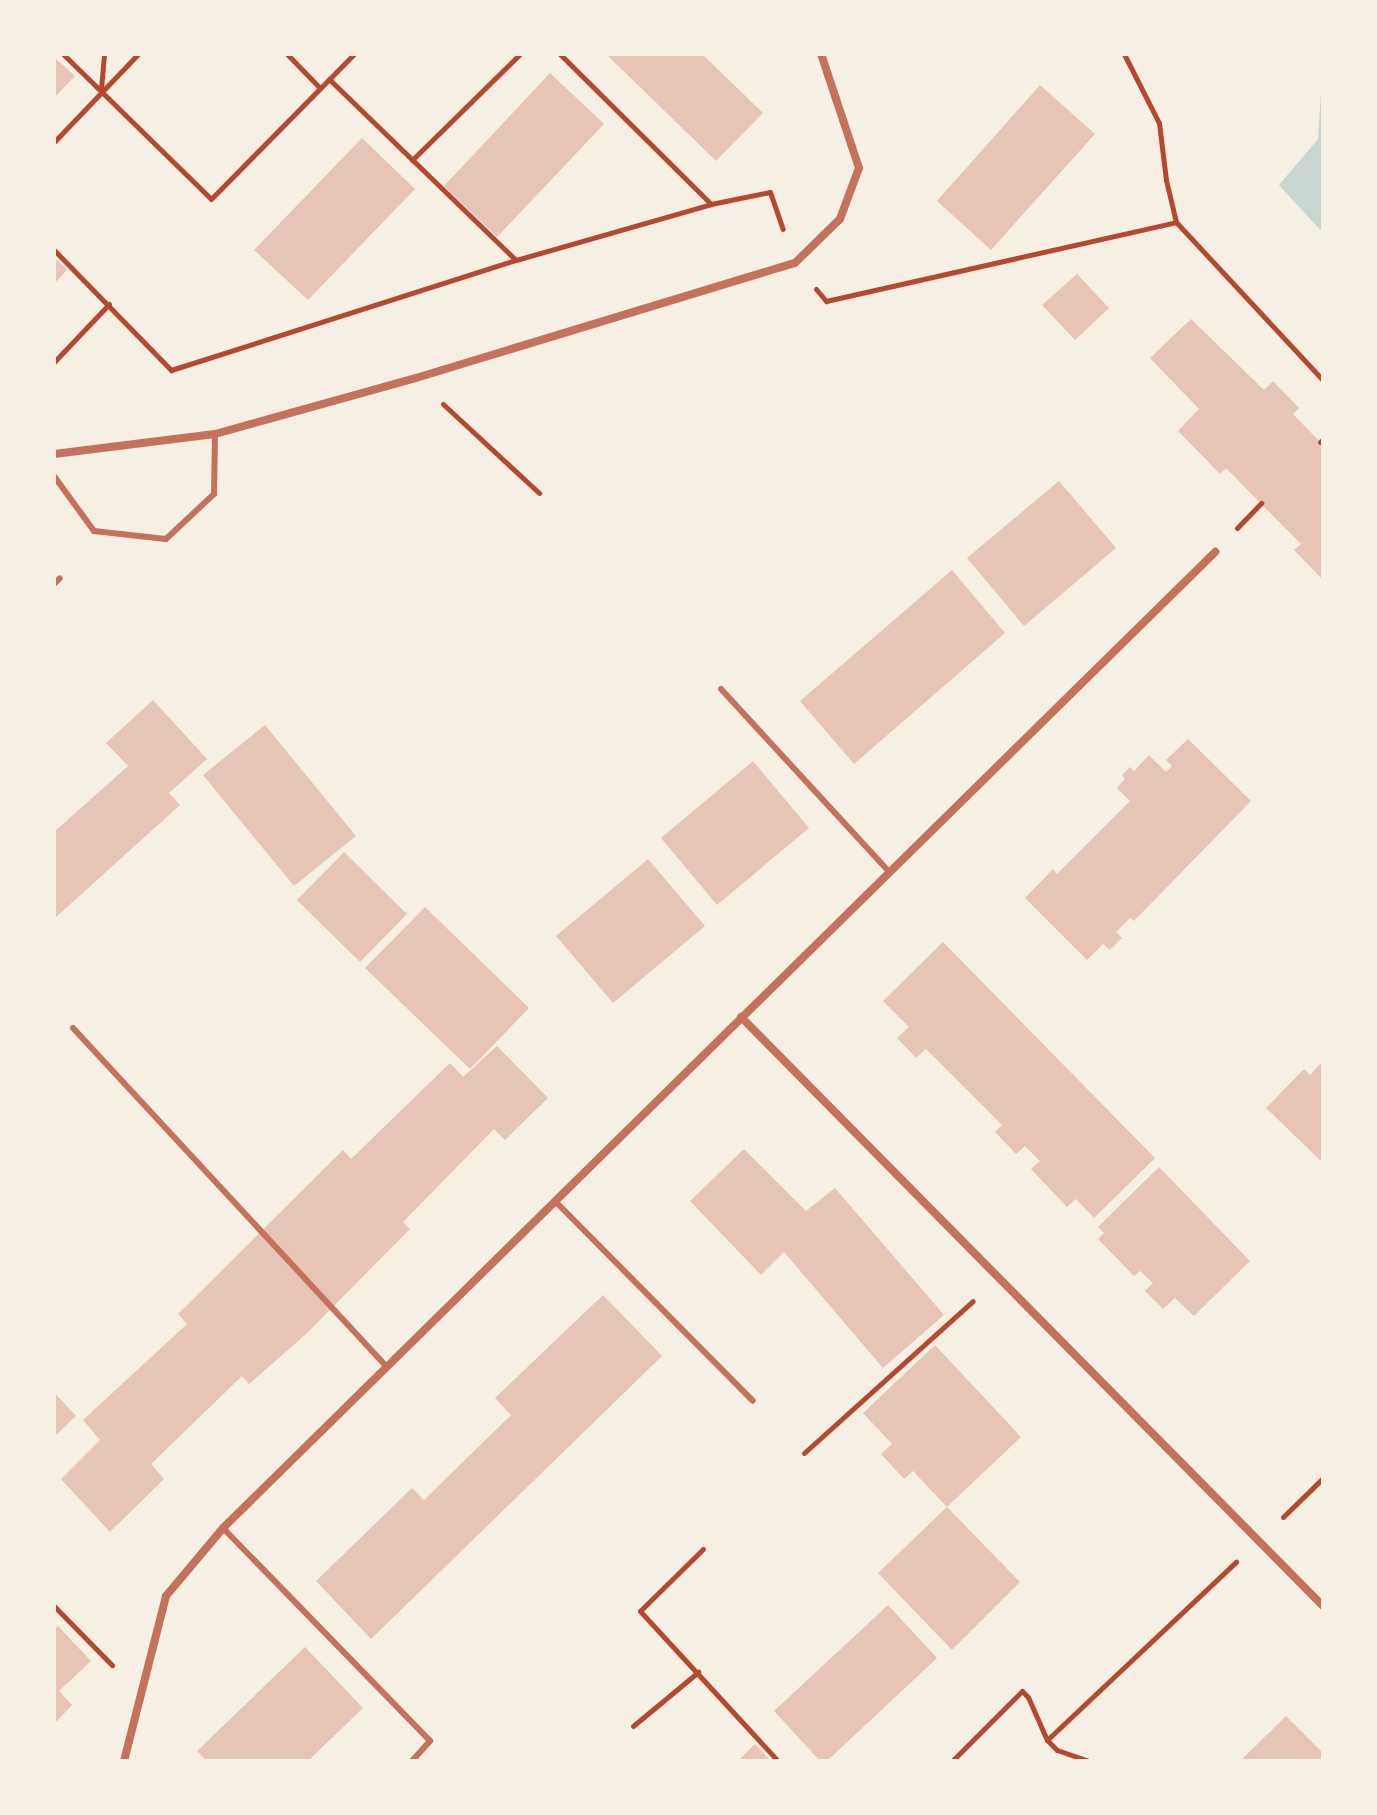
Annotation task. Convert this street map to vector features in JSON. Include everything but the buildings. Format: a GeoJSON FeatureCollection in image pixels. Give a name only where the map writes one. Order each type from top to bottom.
{"type":"FeatureCollection","features":[{"type":"Feature","properties":{"kind":"street"},"geometry":{"type":"LineString","coordinates":[[54,454],[215,434],[416,378],[795,263],[840,219],[859,168],[821,54]]}},
{"type":"Feature","properties":{"kind":"street"},"geometry":{"type":"LineString","coordinates":[[124,1761],[166,1596],[223,1528],[1215,552]]}},
{"type":"Feature","properties":{"kind":"street"},"geometry":{"type":"LineString","coordinates":[[741,1017],[1323,1606]]}},
{"type":"Feature","properties":{"kind":"lane"},"geometry":{"type":"LineString","coordinates":[[54,476],[94,531],[166,539],[214,494],[215,434]]}},
{"type":"Feature","properties":{"kind":"lane"},"geometry":{"type":"LineString","coordinates":[[54,584],[60,578]]}},
{"type":"Feature","properties":{"kind":"lane"},"geometry":{"type":"LineString","coordinates":[[721,689],[889,872]]}},
{"type":"Feature","properties":{"kind":"lane"},"geometry":{"type":"LineString","coordinates":[[73,1028],[387,1367]]}},
{"type":"Feature","properties":{"kind":"lane"},"geometry":{"type":"LineString","coordinates":[[555,1201],[753,1401]]}},
{"type":"Feature","properties":{"kind":"lane"},"geometry":{"type":"LineString","coordinates":[[223,1528],[430,1741],[412,1761]]}},
{"type":"Feature","properties":{"kind":"path"},"geometry":{"type":"LineString","coordinates":[[63,54],[211,199],[354,54]]}},
{"type":"Feature","properties":{"kind":"path"},"geometry":{"type":"LineString","coordinates":[[101,91],[104,54]]}},
{"type":"Feature","properties":{"kind":"path"},"geometry":{"type":"LineString","coordinates":[[54,142],[138,54]]}},
{"type":"Feature","properties":{"kind":"path"},"geometry":{"type":"LineString","coordinates":[[287,54],[320,88]]}},
{"type":"Feature","properties":{"kind":"path"},"geometry":{"type":"LineString","coordinates":[[412,160],[520,54]]}},
{"type":"Feature","properties":{"kind":"path"},"geometry":{"type":"LineString","coordinates":[[560,54],[711,204]]}},
{"type":"Feature","properties":{"kind":"path"},"geometry":{"type":"LineString","coordinates":[[1124,54],[1159,123],[1166,180],[1176,222],[1323,380]]}},
{"type":"Feature","properties":{"kind":"path"},"geometry":{"type":"LineString","coordinates":[[329,79],[516,260]]}},
{"type":"Feature","properties":{"kind":"path"},"geometry":{"type":"LineString","coordinates":[[54,250],[171,370],[516,260],[711,204],[770,192],[795,263],[826,301],[1176,222]]}},
{"type":"Feature","properties":{"kind":"path"},"geometry":{"type":"LineString","coordinates":[[54,362],[109,304]]}},
{"type":"Feature","properties":{"kind":"path"},"geometry":{"type":"LineString","coordinates":[[416,378],[539,493]]}},
{"type":"Feature","properties":{"kind":"path"},"geometry":{"type":"LineString","coordinates":[[804,1453],[998,1278]]}},
{"type":"Feature","properties":{"kind":"path"},"geometry":{"type":"LineString","coordinates":[[1047,1740],[1323,1478]]}},
{"type":"Feature","properties":{"kind":"path"},"geometry":{"type":"LineString","coordinates":[[703,1549],[640,1611],[778,1761]]}},
{"type":"Feature","properties":{"kind":"path"},"geometry":{"type":"LineString","coordinates":[[54,1606],[139,1694]]}},
{"type":"Feature","properties":{"kind":"path"},"geometry":{"type":"LineString","coordinates":[[633,1726],[698,1672]]}},
{"type":"Feature","properties":{"kind":"path"},"geometry":{"type":"LineString","coordinates":[[952,1761],[1022,1691],[1028,1697],[1047,1740],[1057,1750],[1089,1761]]}},
{"type":"Feature","properties":{"kind":"shaded area"},"geometry":{"type":"Polygon","coordinates":[[[1323,59],[1323,233],[1279,185],[1318,139],[1323,59]]]}}]}
